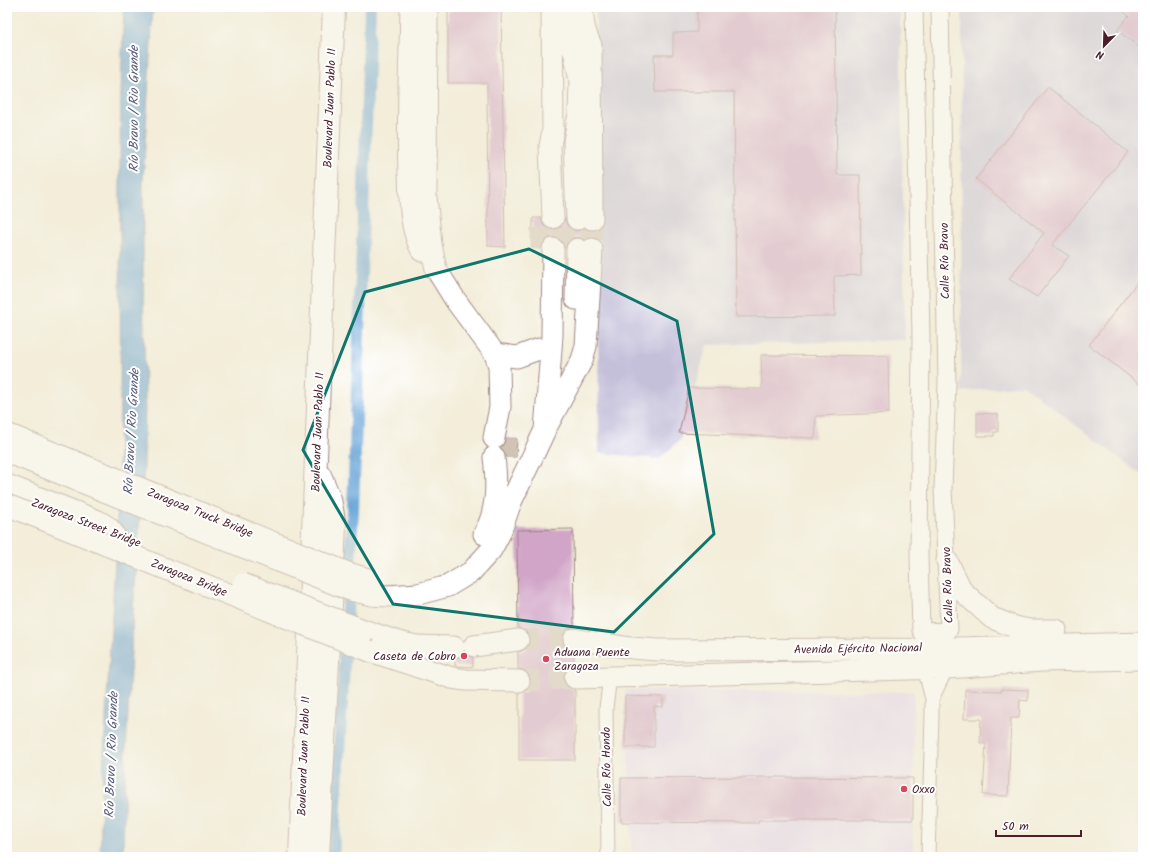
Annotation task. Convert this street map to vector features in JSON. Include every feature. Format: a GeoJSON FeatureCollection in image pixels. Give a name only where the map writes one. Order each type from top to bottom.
{"type":"FeatureCollection","features":[{"type":"Feature","properties":{"kind":"highway","name":"Boulevard Juan Pablo II"},"geometry":{"type":"LineString","coordinates":[[300,857],[317,467],[334,7]]}},
{"type":"Feature","properties":{"kind":"highway"},"geometry":{"type":"LineString","coordinates":[[317,467],[330,499],[335,526],[318,857]]}},
{"type":"Feature","properties":{"kind":"main road"},"geometry":{"type":"LineString","coordinates":[[372,588],[392,583],[424,579],[450,569],[471,553],[486,530],[494,505],[500,448],[499,366],[495,354],[456,301],[436,269],[426,258],[421,248],[411,208],[408,145],[411,7]]}},
{"type":"Feature","properties":{"kind":"main road"},"geometry":{"type":"LineString","coordinates":[[427,7],[426,197],[429,232],[436,269]]}},
{"type":"Feature","properties":{"kind":"main road"},"geometry":{"type":"LineString","coordinates":[[538,7],[543,191],[565,218]]}},
{"type":"Feature","properties":{"kind":"main road"},"geometry":{"type":"LineString","coordinates":[[552,7],[553,130],[551,140],[565,218]]}},
{"type":"Feature","properties":{"kind":"main road"},"geometry":{"type":"LineString","coordinates":[[565,7],[568,33],[575,55],[580,80],[579,114],[570,150],[565,218]]}},
{"type":"Feature","properties":{"kind":"main road"},"geometry":{"type":"LineString","coordinates":[[565,218],[592,45],[586,36],[583,25],[582,7]]}},
{"type":"Feature","properties":{"kind":"main road"},"geometry":{"type":"LineString","coordinates":[[551,140],[570,150]]}},
{"type":"Feature","properties":{"kind":"main road"},"geometry":{"type":"LineString","coordinates":[[545,430],[539,349],[565,249]]}},
{"type":"Feature","properties":{"kind":"main road"},"geometry":{"type":"LineString","coordinates":[[545,430],[552,336],[565,249]]}},
{"type":"Feature","properties":{"kind":"main road"},"geometry":{"type":"LineString","coordinates":[[372,588],[401,596],[434,591],[448,586],[471,572],[491,550],[500,533],[511,502],[545,430],[582,360],[586,346],[565,249]]}},
{"type":"Feature","properties":{"kind":"main road"},"geometry":{"type":"LineString","coordinates":[[495,354],[517,357],[539,349]]}},
{"type":"Feature","properties":{"kind":"main road","name":"Zaragoza Truck Bridge"},"geometry":{"type":"LineString","coordinates":[[7,434],[348,573],[372,588]]}},
{"type":"Feature","properties":{"kind":"main road","name":"Zaragoza Truck Bridge"},"geometry":{"type":"LineString","coordinates":[[7,452],[350,590],[372,588]]}},
{"type":"Feature","properties":{"kind":"main road"},"geometry":{"type":"LineString","coordinates":[[7,485],[98,522],[108,527],[114,534]]}},
{"type":"Feature","properties":{"kind":"main road","name":"Zaragoza Street Bridge"},"geometry":{"type":"LineString","coordinates":[[7,493],[114,534],[368,641]]}},
{"type":"Feature","properties":{"kind":"main road","name":"Zaragoza Bridge"},"geometry":{"type":"LineString","coordinates":[[7,504],[368,641]]}},
{"type":"Feature","properties":{"kind":"main road"},"geometry":{"type":"LineString","coordinates":[[947,561],[962,591],[978,607],[992,618],[1015,628],[1029,630],[1143,630]]}},
{"type":"Feature","properties":{"kind":"main road","name":"Avenida Ejército Nacional"},"geometry":{"type":"LineString","coordinates":[[574,639],[631,648],[658,650],[918,648],[1143,643]]}},
{"type":"Feature","properties":{"kind":"main road"},"geometry":{"type":"LineString","coordinates":[[368,641],[398,642],[417,646],[464,646],[518,640]]}},
{"type":"Feature","properties":{"kind":"main road"},"geometry":{"type":"LineString","coordinates":[[368,641],[452,678],[466,680],[519,681]]}},
{"type":"Feature","properties":{"kind":"main road"},"geometry":{"type":"LineString","coordinates":[[924,668],[926,663],[931,660],[1017,655],[1072,644]]}},
{"type":"Feature","properties":{"kind":"main road","name":"Avenida Ejército Nacional"},"geometry":{"type":"LineString","coordinates":[[575,678],[947,668],[1042,661],[1143,659]]}},
{"type":"Feature","properties":{"kind":"street","name":"Calle Río Bravo"},"geometry":{"type":"LineString","coordinates":[[914,7],[921,337],[919,558],[922,632],[948,632],[947,561],[943,488],[946,339],[940,7]]}},
{"type":"Feature","properties":{"kind":"street"},"geometry":{"type":"LineString","coordinates":[[921,337],[946,339]]}},
{"type":"Feature","properties":{"kind":"street"},"geometry":{"type":"LineString","coordinates":[[920,435],[945,434]]}},
{"type":"Feature","properties":{"kind":"street"},"geometry":{"type":"LineString","coordinates":[[924,668],[932,699],[928,857]]}},
{"type":"Feature","properties":{"kind":"street"},"geometry":{"type":"LineString","coordinates":[[932,699],[947,668]]}},
{"type":"Feature","properties":{"kind":"street","name":"Calle Río Hondo"},"geometry":{"type":"LineString","coordinates":[[608,857],[606,708],[610,677]]}},
{"type":"Feature","properties":{"kind":"highlighted area"},"geometry":{"type":"Polygon","coordinates":[[[529,249],[677,321],[714,534],[614,632],[393,604],[303,450],[365,292],[529,249]]]}},
{"type":"Feature","properties":{"kind":"shaded area"},"geometry":{"type":"Polygon","coordinates":[[[596,7],[900,7],[905,340],[707,345],[680,440],[659,459],[599,453],[596,7]]]}},
{"type":"Feature","properties":{"kind":"shaded area"},"geometry":{"type":"Polygon","coordinates":[[[962,7],[1143,7],[1143,182],[1138,190],[1143,184],[1143,476],[1023,385],[961,392],[962,7]]]}},
{"type":"Feature","properties":{"kind":"shaded area"},"geometry":{"type":"Polygon","coordinates":[[[625,690],[914,692],[913,857],[632,857],[625,690]]]}},
{"type":"Feature","properties":{"kind":"water","name":"Río Bravo / Rio Grande"},"geometry":{"type":"Polygon","coordinates":[[[124,7],[153,7],[143,181],[145,399],[144,465],[133,612],[125,771],[123,857],[100,857],[119,456],[120,119],[124,7]]]}},
{"type":"Feature","properties":{"kind":"building"},"geometry":{"type":"Polygon","coordinates":[[[448,7],[501,7],[505,247],[488,246],[487,83],[448,83],[448,7]]]}},
{"type":"Feature","properties":{"kind":"building"},"geometry":{"type":"Polygon","coordinates":[[[697,7],[835,7],[837,175],[860,175],[861,275],[834,276],[835,316],[736,317],[734,92],[655,92],[654,55],[673,55],[673,33],[697,32],[697,7]]]}},
{"type":"Feature","properties":{"kind":"building"},"geometry":{"type":"Polygon","coordinates":[[[1117,7],[1143,7],[1143,50],[1117,30],[1129,16],[1117,7]]]}},
{"type":"Feature","properties":{"kind":"building"},"geometry":{"type":"Polygon","coordinates":[[[1048,87],[1128,152],[1052,245],[1069,256],[1037,297],[1009,279],[1044,233],[976,179],[1048,87]]]}},
{"type":"Feature","properties":{"kind":"building"},"geometry":{"type":"Polygon","coordinates":[[[533,218],[541,218],[543,225],[553,230],[560,228],[565,218],[567,225],[572,230],[578,231],[585,228],[592,231],[596,230],[596,238],[592,237],[585,240],[578,237],[572,238],[567,242],[565,249],[564,243],[553,237],[547,238],[541,249],[533,248],[533,218]]]}},
{"type":"Feature","properties":{"kind":"building"},"geometry":{"type":"Polygon","coordinates":[[[1143,275],[1143,387],[1089,345],[1143,275]]]}},
{"type":"Feature","properties":{"kind":"building"},"geometry":{"type":"Polygon","coordinates":[[[761,355],[888,356],[889,413],[816,416],[815,438],[679,433],[689,388],[762,389],[761,355]]]}},
{"type":"Feature","properties":{"kind":"building"},"geometry":{"type":"Polygon","coordinates":[[[977,413],[998,414],[998,432],[994,432],[994,436],[977,436],[977,413]]]}},
{"type":"Feature","properties":{"kind":"building"},"geometry":{"type":"Polygon","coordinates":[[[506,438],[517,439],[516,457],[506,457],[501,447],[506,438]]]}},
{"type":"Feature","properties":{"kind":"building","name":"Aduana Puente Zaragoza"},"geometry":{"type":"Polygon","coordinates":[[[573,529],[574,627],[565,631],[562,638],[566,648],[574,651],[574,666],[568,668],[563,678],[565,685],[575,690],[575,760],[519,760],[519,693],[524,692],[529,688],[531,681],[530,676],[526,671],[518,669],[518,652],[526,649],[530,639],[527,632],[518,628],[517,530],[573,529]]]}},
{"type":"Feature","properties":{"kind":"building"},"geometry":{"type":"Polygon","coordinates":[[[464,653],[473,658],[473,667],[455,666],[455,659],[464,653]]]}},
{"type":"Feature","properties":{"kind":"building"},"geometry":{"type":"Polygon","coordinates":[[[1002,689],[1028,690],[1028,701],[1020,700],[1019,718],[1011,718],[1008,796],[983,795],[986,744],[980,743],[981,719],[964,719],[965,690],[1002,691],[1002,689]]]}},
{"type":"Feature","properties":{"kind":"building"},"geometry":{"type":"Polygon","coordinates":[[[625,696],[663,697],[663,707],[654,706],[654,747],[625,747],[625,696]]]}},
{"type":"Feature","properties":{"kind":"building"},"geometry":{"type":"Polygon","coordinates":[[[621,778],[913,778],[913,820],[758,820],[758,823],[621,822],[621,778]]]}},
{"type":"Feature","properties":{"kind":"waterway"},"geometry":{"type":"LineString","coordinates":[[333,857],[353,511],[370,7]]}},
{"type":"Feature","properties":{"kind":"tunnel"},"geometry":{"type":"LineString","coordinates":[[541,218],[541,249]]}},
{"type":"Feature","properties":{"kind":"tunnel"},"geometry":{"type":"LineString","coordinates":[[563,249],[564,218]]}},
{"type":"Feature","properties":{"kind":"tunnel"},"geometry":{"type":"LineString","coordinates":[[592,219],[592,249]]}},
{"type":"Feature","properties":{"kind":"tunnel"},"geometry":{"type":"LineString","coordinates":[[505,457],[506,438]]}},
{"type":"Feature","properties":{"kind":"tunnel"},"geometry":{"type":"LineString","coordinates":[[518,640],[574,639]]}},
{"type":"Feature","properties":{"kind":"tunnel"},"geometry":{"type":"LineString","coordinates":[[519,681],[575,678]]}},
{"type":"Feature","properties":{"kind":"place","name":"Caseta de Cobro"},"geometry":{"type":"Point","coordinates":[464,656]}},
{"type":"Feature","properties":{"kind":"place","name":"Aduana Puente Zaragoza"},"geometry":{"type":"Point","coordinates":[546,659]}},
{"type":"Feature","properties":{"kind":"place","name":"Oxxo"},"geometry":{"type":"Point","coordinates":[904,789]}}]}
